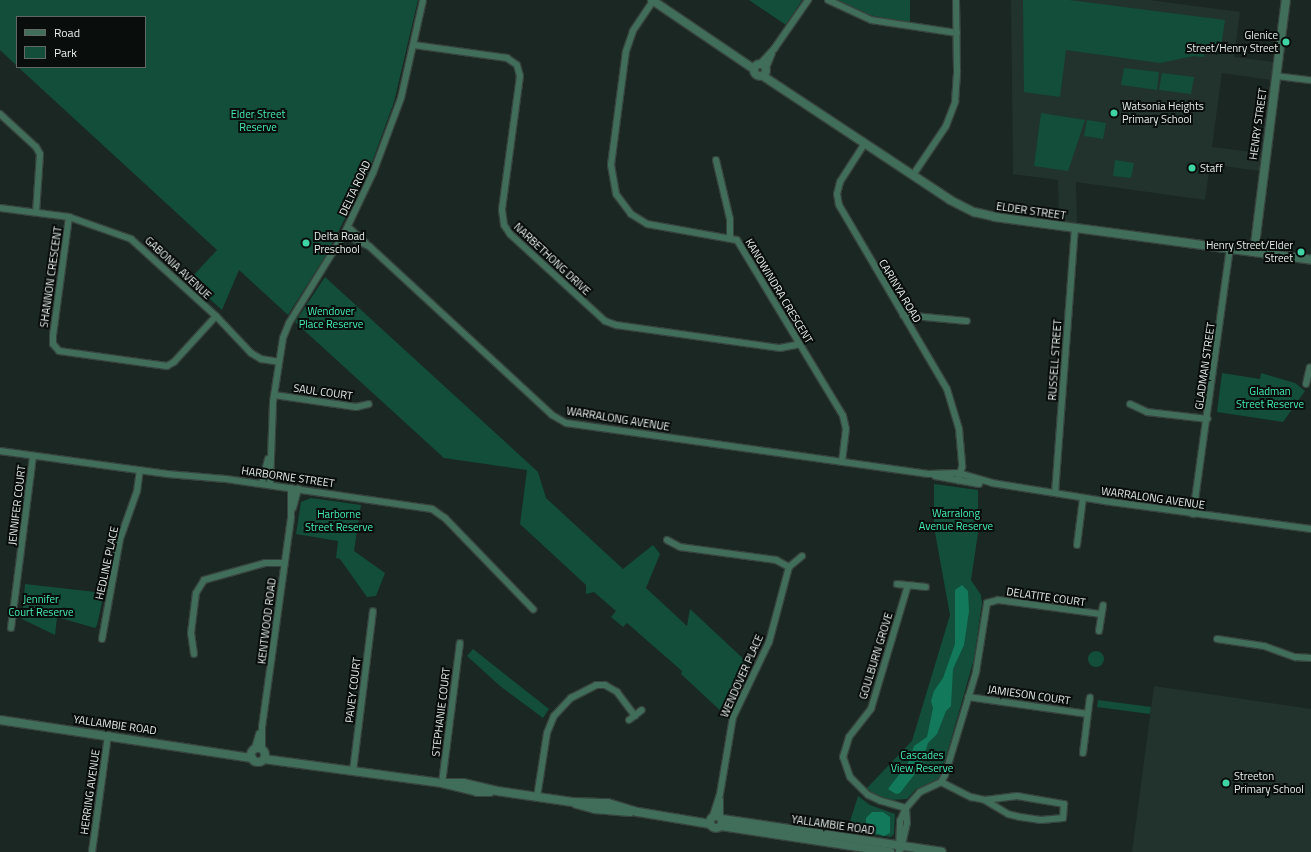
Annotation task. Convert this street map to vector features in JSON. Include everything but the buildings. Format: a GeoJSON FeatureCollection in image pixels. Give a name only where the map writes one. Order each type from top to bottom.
{"type":"FeatureCollection","features":[{"type":"Feature","properties":{"kind":"street","name":"DELTA ROAD"},"geometry":{"type":"LineString","coordinates":[[270,485],[274,395],[283,338],[289,323],[348,227],[386,142],[401,98],[423,0]]}},
{"type":"Feature","properties":{"kind":"street","name":"ELDER STREET"},"geometry":{"type":"LineString","coordinates":[[653,0],[734,55],[761,69],[784,88],[913,175],[974,212],[1075,228],[1311,260]]}},
{"type":"Feature","properties":{"kind":"street","name":"KANOWINDRA CRESCENT"},"geometry":{"type":"LineString","coordinates":[[653,0],[628,41],[612,158],[613,186],[625,208],[648,224],[730,237],[740,244],[844,421],[846,434],[842,462]]}},
{"type":"Feature","properties":{"kind":"street"},"geometry":{"type":"LineString","coordinates":[[761,69],[808,0]]}},
{"type":"Feature","properties":{"kind":"street"},"geometry":{"type":"LineString","coordinates":[[828,0],[854,13],[880,22],[957,33]]}},
{"type":"Feature","properties":{"kind":"street"},"geometry":{"type":"LineString","coordinates":[[913,175],[944,130],[952,112],[957,84],[956,0]]}},
{"type":"Feature","properties":{"kind":"street","name":"HENRY STREET"},"geometry":{"type":"LineString","coordinates":[[1254,252],[1286,0]]}},
{"type":"Feature","properties":{"kind":"street","name":"NARBETHONG DRIVE"},"geometry":{"type":"LineString","coordinates":[[414,45],[507,58],[517,65],[520,76],[502,210],[504,225],[510,234],[605,321],[616,326],[780,348],[800,344]]}},
{"type":"Feature","properties":{"kind":"street"},"geometry":{"type":"LineString","coordinates":[[1276,76],[1311,80]]}},
{"type":"Feature","properties":{"kind":"street"},"geometry":{"type":"LineString","coordinates":[[0,114],[36,147],[40,154],[36,212]]}},
{"type":"Feature","properties":{"kind":"street","name":"CARINYA ROAD"},"geometry":{"type":"LineString","coordinates":[[865,143],[840,182],[837,194],[839,206],[951,399],[958,422],[961,454],[959,476]]}},
{"type":"Feature","properties":{"kind":"street"},"geometry":{"type":"LineString","coordinates":[[716,160],[730,219],[730,237]]}},
{"type":"Feature","properties":{"kind":"street","name":"GABONIA AVENUE"},"geometry":{"type":"LineString","coordinates":[[0,208],[69,217],[136,242],[216,316],[255,357],[279,362]]}},
{"type":"Feature","properties":{"kind":"street","name":"SHANNON CRESCENT"},"geometry":{"type":"LineString","coordinates":[[69,217],[53,336],[54,344],[59,351],[167,366],[174,362],[216,316]]}},
{"type":"Feature","properties":{"kind":"street","name":"WARRALONG AVENUE"},"geometry":{"type":"LineString","coordinates":[[348,227],[362,237],[368,246],[561,421],[928,474],[959,476],[992,484],[1083,498],[1311,529]]}},
{"type":"Feature","properties":{"kind":"street","name":"RUSSELL STREET"},"geometry":{"type":"LineString","coordinates":[[1055,493],[1075,228]]}},
{"type":"Feature","properties":{"kind":"street","name":"WARRALONG AVENUE"},"geometry":{"type":"LineString","coordinates":[[344,234],[368,246]]}},
{"type":"Feature","properties":{"kind":"street","name":"GLADMAN STREET"},"geometry":{"type":"LineString","coordinates":[[1195,514],[1230,249]]}},
{"type":"Feature","properties":{"kind":"street"},"geometry":{"type":"LineString","coordinates":[[903,314],[966,321]]}},
{"type":"Feature","properties":{"kind":"street"},"geometry":{"type":"LineString","coordinates":[[1306,384],[1310,367]]}},
{"type":"Feature","properties":{"kind":"street","name":"SAUL COURT"},"geometry":{"type":"LineString","coordinates":[[274,395],[356,407],[369,404]]}},
{"type":"Feature","properties":{"kind":"street"},"geometry":{"type":"LineString","coordinates":[[1130,404],[1147,412],[1208,419]]}},
{"type":"Feature","properties":{"kind":"street","name":"DELTA ROAD"},"geometry":{"type":"LineString","coordinates":[[262,484],[272,444]]}},
{"type":"Feature","properties":{"kind":"street","name":"HARBORNE STREET"},"geometry":{"type":"LineString","coordinates":[[0,451],[140,470],[270,485],[426,507],[437,511],[533,609]]}},
{"type":"Feature","properties":{"kind":"street","name":"JENNIFER COURT"},"geometry":{"type":"LineString","coordinates":[[11,628],[33,456]]}},
{"type":"Feature","properties":{"kind":"street","name":"HEDLINE PLACE"},"geometry":{"type":"LineString","coordinates":[[102,639],[120,539],[137,491],[140,470]]}},
{"type":"Feature","properties":{"kind":"street","name":"KENTWOOD ROAD"},"geometry":{"type":"LineString","coordinates":[[258,753],[295,489]]}},
{"type":"Feature","properties":{"kind":"street"},"geometry":{"type":"LineString","coordinates":[[1077,545],[1083,498]]}},
{"type":"Feature","properties":{"kind":"street"},"geometry":{"type":"LineString","coordinates":[[667,540],[680,547],[776,560],[789,567],[802,556]]}},
{"type":"Feature","properties":{"kind":"street"},"geometry":{"type":"LineString","coordinates":[[194,654],[191,633],[196,593],[201,582],[211,576],[265,563],[285,563]]}},
{"type":"Feature","properties":{"kind":"street","name":"WENDOVER PLACE"},"geometry":{"type":"LineString","coordinates":[[716,820],[732,718],[767,648],[789,567]]}},
{"type":"Feature","properties":{"kind":"street"},"geometry":{"type":"LineString","coordinates":[[897,584],[926,588]]}},
{"type":"Feature","properties":{"kind":"street","name":"GOULBURN GROVE"},"geometry":{"type":"LineString","coordinates":[[906,808],[875,799],[863,790],[847,772],[843,757],[849,737],[871,709],[908,585]]}},
{"type":"Feature","properties":{"kind":"street","name":"DELATITE COURT"},"geometry":{"type":"LineString","coordinates":[[968,697],[977,666],[985,610],[989,601],[998,600],[1100,614]]}},
{"type":"Feature","properties":{"kind":"street"},"geometry":{"type":"LineString","coordinates":[[1099,631],[1100,614],[1103,605]]}},
{"type":"Feature","properties":{"kind":"street","name":"PAVEY COURT"},"geometry":{"type":"LineString","coordinates":[[353,771],[373,611]]}},
{"type":"Feature","properties":{"kind":"street"},"geometry":{"type":"LineString","coordinates":[[1217,639],[1264,646],[1295,657],[1311,658]]}},
{"type":"Feature","properties":{"kind":"street","name":"STEPHANIE COURT"},"geometry":{"type":"LineString","coordinates":[[442,783],[460,643]]}},
{"type":"Feature","properties":{"kind":"street"},"geometry":{"type":"LineString","coordinates":[[537,797],[546,733],[554,716],[571,698],[596,685],[605,685],[617,692],[635,716]]}},
{"type":"Feature","properties":{"kind":"street"},"geometry":{"type":"LineString","coordinates":[[900,849],[900,821],[906,808],[920,792],[941,782],[968,697]]}},
{"type":"Feature","properties":{"kind":"street","name":"JAMIESON COURT"},"geometry":{"type":"LineString","coordinates":[[968,697],[1088,714]]}},
{"type":"Feature","properties":{"kind":"street"},"geometry":{"type":"LineString","coordinates":[[1083,753],[1090,697]]}},
{"type":"Feature","properties":{"kind":"street"},"geometry":{"type":"LineString","coordinates":[[628,720],[642,710]]}},
{"type":"Feature","properties":{"kind":"street","name":"YALLAMBIE ROAD"},"geometry":{"type":"LineString","coordinates":[[0,720],[226,752],[258,753],[293,762],[442,783],[477,792],[497,791],[572,802],[610,812],[638,812],[680,818],[716,820],[900,849],[942,852]]}},
{"type":"Feature","properties":{"kind":"street","name":"HERRING AVENUE"},"geometry":{"type":"LineString","coordinates":[[92,852],[108,735]]}},
{"type":"Feature","properties":{"kind":"street"},"geometry":{"type":"LineString","coordinates":[[941,782],[971,797],[985,800],[1017,796],[1064,804],[1063,818],[1041,820],[1020,817],[1003,811],[985,800]]}},
{"type":"Feature","properties":{"kind":"street","name":"YALLAMBIE ROAD"},"geometry":{"type":"LineString","coordinates":[[716,820],[890,852]]}},
{"type":"Feature","properties":{"kind":"shaded area","name":"Watsonia Heights Primary School"},"geometry":{"type":"Polygon","coordinates":[[[1011,0],[1149,0],[1240,12],[1234,57],[1273,62],[1271,80],[1222,73],[1212,147],[1261,153],[1259,171],[1210,164],[1205,200],[1076,182],[1077,223],[1059,221],[1058,180],[1013,174],[1011,0]]]}},
{"type":"Feature","properties":{"kind":"shaded area"},"geometry":{"type":"Polygon","coordinates":[[[962,585],[968,591],[969,611],[964,645],[953,669],[951,706],[946,711],[937,734],[928,743],[921,766],[900,793],[896,794],[888,789],[908,763],[914,746],[927,737],[933,708],[931,701],[934,691],[943,678],[955,644],[955,590],[962,585]]]}},
{"type":"Feature","properties":{"kind":"shaded area","name":"Streeton Primary School"},"geometry":{"type":"Polygon","coordinates":[[[1154,686],[1311,709],[1311,852],[1132,852],[1154,686]]]}},
{"type":"Feature","properties":{"kind":"shaded area"},"geometry":{"type":"Polygon","coordinates":[[[872,812],[883,812],[890,817],[890,833],[884,836],[866,830],[866,818],[872,812]]]}},
{"type":"Feature","properties":{"kind":"green space","name":"Elder Street Reserve"},"geometry":{"type":"Polygon","coordinates":[[[0,0],[418,0],[394,102],[368,173],[328,252],[288,315],[239,270],[222,310],[189,280],[217,250],[19,68],[146,68],[146,16],[16,16],[16,65],[0,50],[0,0]]]}},
{"type":"Feature","properties":{"kind":"green space"},"geometry":{"type":"Polygon","coordinates":[[[749,0],[802,0],[786,25],[749,0]]]}},
{"type":"Feature","properties":{"kind":"green space"},"geometry":{"type":"Polygon","coordinates":[[[836,0],[910,0],[910,23],[869,15],[836,0]]]}},
{"type":"Feature","properties":{"kind":"green space"},"geometry":{"type":"Polygon","coordinates":[[[1023,0],[1069,0],[1225,20],[1220,54],[1210,53],[1204,54],[1204,57],[1194,56],[1160,63],[1066,50],[1060,97],[1024,92],[1023,0]]]}},
{"type":"Feature","properties":{"kind":"green space"},"geometry":{"type":"Polygon","coordinates":[[[1124,68],[1159,72],[1157,90],[1121,85],[1124,68]]]}},
{"type":"Feature","properties":{"kind":"green space"},"geometry":{"type":"Polygon","coordinates":[[[1162,73],[1194,77],[1191,94],[1159,90],[1162,73]]]}},
{"type":"Feature","properties":{"kind":"green space"},"geometry":{"type":"Polygon","coordinates":[[[1041,113],[1085,120],[1068,171],[1034,166],[1041,113]]]}},
{"type":"Feature","properties":{"kind":"green space"},"geometry":{"type":"Polygon","coordinates":[[[1087,120],[1106,123],[1103,139],[1084,136],[1087,120]]]}},
{"type":"Feature","properties":{"kind":"green space"},"geometry":{"type":"Polygon","coordinates":[[[1115,160],[1134,163],[1131,178],[1113,176],[1115,160]]]}},
{"type":"Feature","properties":{"kind":"green space","name":"Wendover Place Reserve"},"geometry":{"type":"Polygon","coordinates":[[[325,277],[538,472],[546,498],[623,569],[653,545],[660,554],[646,588],[687,626],[690,609],[749,664],[724,714],[681,674],[682,671],[627,623],[623,627],[611,617],[616,611],[594,592],[586,594],[586,585],[520,524],[527,470],[444,458],[295,322],[325,277]]]}},
{"type":"Feature","properties":{"kind":"green space","name":"Gladman Street Reserve"},"geometry":{"type":"Polygon","coordinates":[[[1222,373],[1260,379],[1261,373],[1295,383],[1305,391],[1283,422],[1217,412],[1222,373]]]}},
{"type":"Feature","properties":{"kind":"green space","name":"Cascades View Reserve"},"geometry":{"type":"Polygon","coordinates":[[[934,484],[978,490],[978,533],[971,580],[981,595],[982,603],[974,659],[941,775],[935,782],[916,789],[907,799],[890,800],[875,795],[866,789],[912,741],[950,615],[934,527],[934,484]]]}},
{"type":"Feature","properties":{"kind":"green space","name":"Harborne Street Reserve"},"geometry":{"type":"Polygon","coordinates":[[[311,498],[361,505],[354,551],[385,573],[376,596],[367,597],[340,559],[336,558],[338,541],[296,534],[301,502],[311,498]]]}},
{"type":"Feature","properties":{"kind":"green space","name":"Jennifer Court Reserve"},"geometry":{"type":"Polygon","coordinates":[[[25,584],[104,593],[97,625],[95,628],[57,617],[55,635],[22,619],[25,584]]]}},
{"type":"Feature","properties":{"kind":"green space"},"geometry":{"type":"Polygon","coordinates":[[[473,649],[549,709],[543,718],[500,686],[467,656],[473,649]]]}},
{"type":"Feature","properties":{"kind":"green space"},"geometry":{"type":"Polygon","coordinates":[[[1096,651],[1103,656],[1104,659],[1099,666],[1096,667],[1089,662],[1088,659],[1093,652],[1096,651]]]}},
{"type":"Feature","properties":{"kind":"green space"},"geometry":{"type":"Polygon","coordinates":[[[1098,700],[1151,707],[1150,714],[1097,707],[1098,700]]]}},
{"type":"Feature","properties":{"kind":"green space"},"geometry":{"type":"Polygon","coordinates":[[[858,796],[870,805],[895,814],[894,834],[891,837],[847,831],[858,796]]]}},
{"type":"Feature","properties":{"kind":"place","name":"Glenice Street/Henry Street"},"geometry":{"type":"Point","coordinates":[1286,42]}},
{"type":"Feature","properties":{"kind":"place","name":"Watsonia Heights Primary School"},"geometry":{"type":"Point","coordinates":[1114,113]}},
{"type":"Feature","properties":{"kind":"place","name":"Staff"},"geometry":{"type":"Point","coordinates":[1192,168]}},
{"type":"Feature","properties":{"kind":"place","name":"Delta Road Preschool"},"geometry":{"type":"Point","coordinates":[306,243]}},
{"type":"Feature","properties":{"kind":"place","name":"Henry Street/Elder Street"},"geometry":{"type":"Point","coordinates":[1301,252]}},
{"type":"Feature","properties":{"kind":"place","name":"Streeton Primary School"},"geometry":{"type":"Point","coordinates":[1226,783]}},
{"type":"Feature","properties":{"kind":"park label","name":"Warralong Avenue Reserve"},"geometry":{"type":"Point","coordinates":[956,520]}}]}
